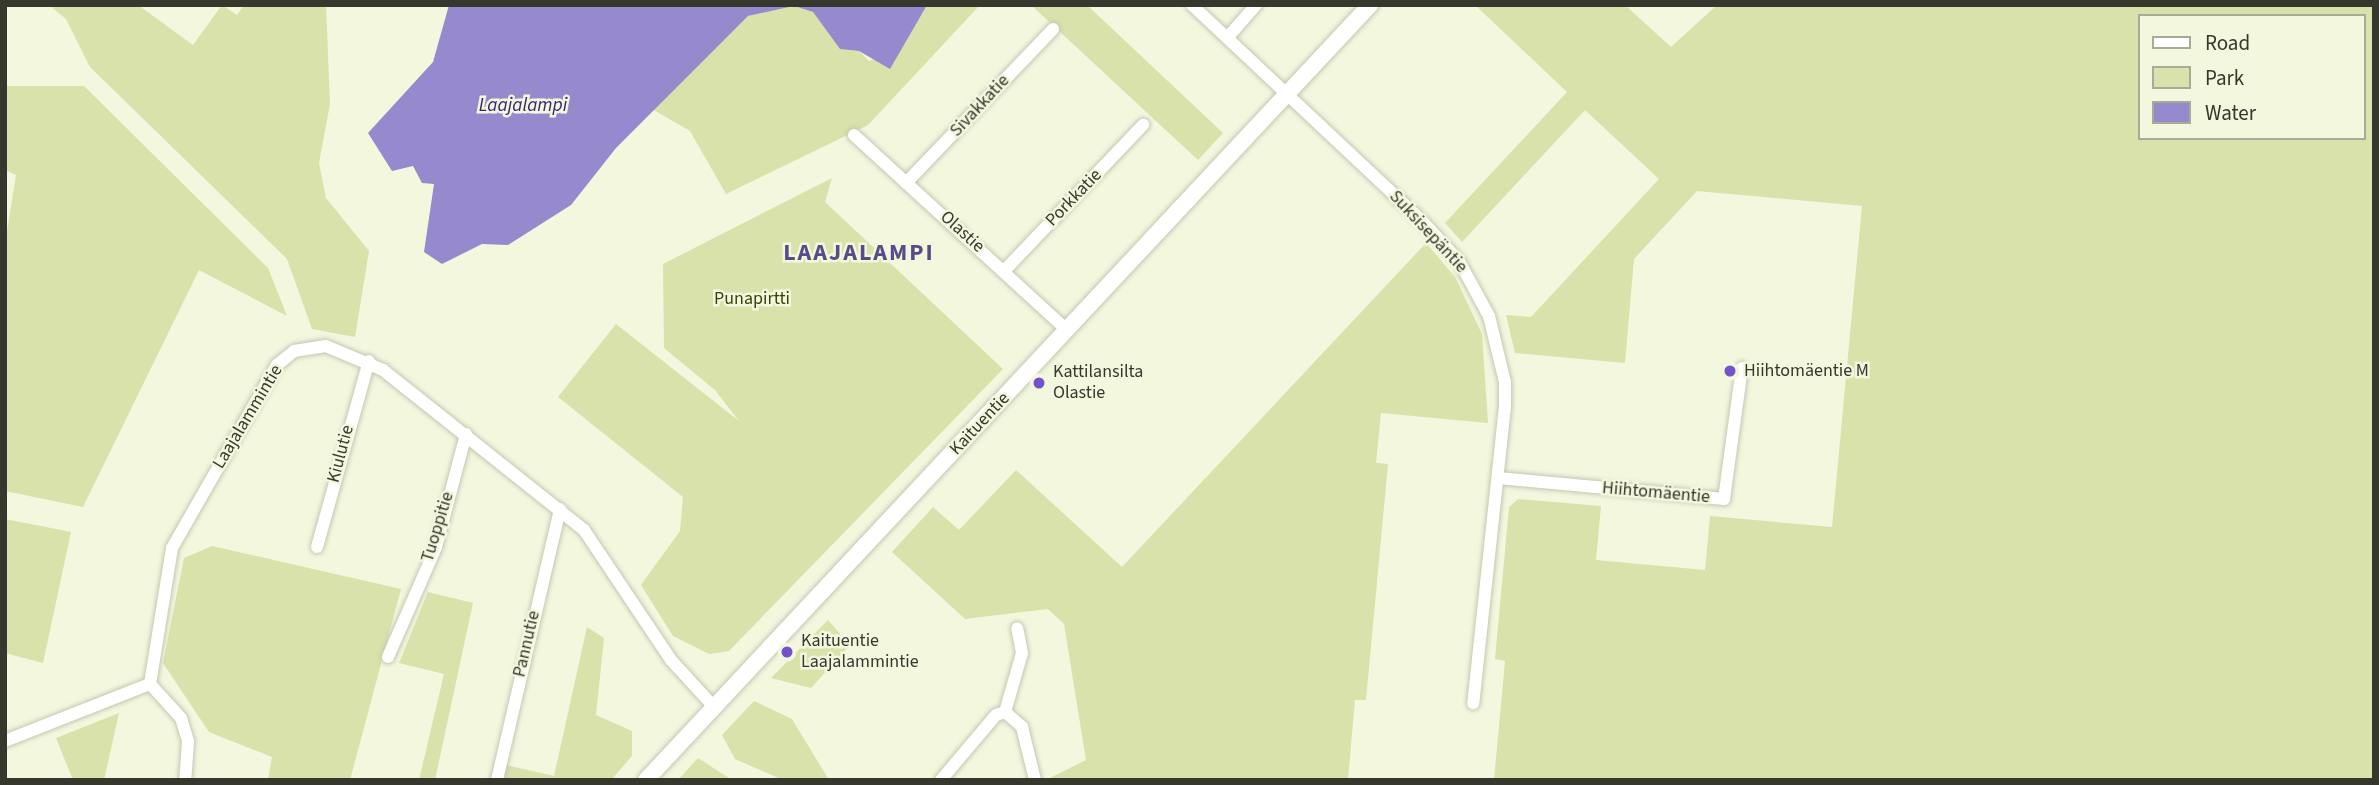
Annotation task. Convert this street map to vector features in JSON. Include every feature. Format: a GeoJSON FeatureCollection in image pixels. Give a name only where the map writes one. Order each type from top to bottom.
{"type":"FeatureCollection","features":[{"type":"Feature","properties":{"kind":"street","name":"Suksisepäntie"},"geometry":{"type":"LineString","coordinates":[[1192,5],[1424,223],[1473,282],[1505,382],[1499,478],[1473,703]]}},
{"type":"Feature","properties":{"kind":"street"},"geometry":{"type":"LineString","coordinates":[[1228,37],[1255,5]]}},
{"type":"Feature","properties":{"kind":"street","name":"Kaituentie"},"geometry":{"type":"LineString","coordinates":[[646,780],[1288,97],[1370,5]]}},
{"type":"Feature","properties":{"kind":"street","name":"Sivakkatie"},"geometry":{"type":"LineString","coordinates":[[906,183],[1053,29]]}},
{"type":"Feature","properties":{"kind":"street","name":"Porkkatie"},"geometry":{"type":"LineString","coordinates":[[1004,271],[1143,125]]}},
{"type":"Feature","properties":{"kind":"street","name":"Olastie"},"geometry":{"type":"LineString","coordinates":[[854,135],[1068,331]]}},
{"type":"Feature","properties":{"kind":"street","name":"Laajalammintie"},"geometry":{"type":"LineString","coordinates":[[150,684],[173,548],[277,365],[307,346],[369,361],[560,509],[594,541],[671,660],[714,707]]}},
{"type":"Feature","properties":{"kind":"street","name":"Kiulutie"},"geometry":{"type":"LineString","coordinates":[[317,547],[369,361]]}},
{"type":"Feature","properties":{"kind":"street","name":"Hiihtomäentie"},"geometry":{"type":"LineString","coordinates":[[1499,478],[1724,499],[1742,368]]}},
{"type":"Feature","properties":{"kind":"street","name":"Tuoppitie"},"geometry":{"type":"LineString","coordinates":[[388,657],[436,547],[466,434]]}},
{"type":"Feature","properties":{"kind":"street","name":"Pannutie"},"geometry":{"type":"LineString","coordinates":[[497,780],[560,509]]}},
{"type":"Feature","properties":{"kind":"street"},"geometry":{"type":"LineString","coordinates":[[1005,712],[1022,653],[1017,628]]}},
{"type":"Feature","properties":{"kind":"street"},"geometry":{"type":"LineString","coordinates":[[5,741],[150,684],[181,718],[188,741],[185,780]]}},
{"type":"Feature","properties":{"kind":"street"},"geometry":{"type":"LineString","coordinates":[[942,780],[996,715],[1005,712]]}},
{"type":"Feature","properties":{"kind":"street"},"geometry":{"type":"LineString","coordinates":[[1005,712],[1022,727],[1035,780]]}},
{"type":"Feature","properties":{"kind":"green space"},"geometry":{"type":"Polygon","coordinates":[[[49,5],[138,5],[193,45],[222,5],[237,15],[244,5],[326,5],[330,104],[319,163],[326,198],[369,251],[355,337],[312,329],[287,259],[90,67],[66,19],[49,5]]]}},
{"type":"Feature","properties":{"kind":"green space"},"geometry":{"type":"Polygon","coordinates":[[[927,5],[980,5],[868,125],[726,194],[690,131],[652,109],[748,16],[794,6],[813,12],[840,49],[859,51],[869,61],[899,50],[927,5]]]}},
{"type":"Feature","properties":{"kind":"green space"},"geometry":{"type":"Polygon","coordinates":[[[1031,5],[1087,5],[1223,133],[1198,160],[1031,5]]]}},
{"type":"Feature","properties":{"kind":"green space"},"geometry":{"type":"Polygon","coordinates":[[[1475,5],[1625,5],[1671,47],[1717,5],[2374,5],[2374,780],[1494,780],[1505,661],[1495,659],[1509,507],[1518,499],[1601,506],[1596,560],[1705,570],[1710,516],[1832,527],[1862,206],[1697,191],[1634,259],[1625,363],[1515,353],[1506,315],[1531,317],[1659,179],[1585,110],[1462,242],[1445,223],[1567,92],[1475,5]]]}},
{"type":"Feature","properties":{"kind":"green space"},"geometry":{"type":"Polygon","coordinates":[[[5,86],[84,86],[268,268],[287,316],[199,270],[83,507],[5,491],[5,244],[16,175],[5,170],[5,86]]]}},
{"type":"Feature","properties":{"kind":"green space","name":"Punapirtti"},"geometry":{"type":"Polygon","coordinates":[[[832,178],[825,202],[1003,369],[729,651],[709,654],[673,636],[641,585],[680,531],[683,497],[558,397],[616,324],[739,421],[715,390],[664,348],[663,264],[832,178]]]}},
{"type":"Feature","properties":{"kind":"green space"},"geometry":{"type":"Polygon","coordinates":[[[1426,243],[1455,277],[1482,334],[1488,423],[1381,413],[1376,463],[1388,464],[1366,700],[1355,700],[1348,780],[1046,780],[1086,760],[1064,624],[1048,609],[965,619],[892,552],[933,507],[959,530],[1016,470],[1122,567],[1426,243]]]}},
{"type":"Feature","properties":{"kind":"green space"},"geometry":{"type":"Polygon","coordinates":[[[5,519],[71,532],[43,663],[5,653],[5,519]]]}},
{"type":"Feature","properties":{"kind":"green space"},"geometry":{"type":"Polygon","coordinates":[[[212,546],[401,589],[350,780],[268,780],[272,757],[209,732],[163,663],[184,558],[212,546]]]}},
{"type":"Feature","properties":{"kind":"green space"},"geometry":{"type":"Polygon","coordinates":[[[428,592],[473,603],[435,780],[419,780],[444,674],[399,663],[428,592]]]}},
{"type":"Feature","properties":{"kind":"green space"},"geometry":{"type":"Polygon","coordinates":[[[828,620],[850,645],[811,688],[771,678],[828,620]]]}},
{"type":"Feature","properties":{"kind":"green space"},"geometry":{"type":"Polygon","coordinates":[[[587,627],[604,638],[596,715],[632,731],[632,756],[611,780],[503,780],[506,765],[554,776],[587,627]]]}},
{"type":"Feature","properties":{"kind":"green space"},"geometry":{"type":"Polygon","coordinates":[[[754,701],[792,719],[829,780],[783,780],[735,759],[722,735],[754,701]]]}},
{"type":"Feature","properties":{"kind":"green space"},"geometry":{"type":"Polygon","coordinates":[[[119,713],[104,780],[73,780],[56,738],[119,713]]]}},
{"type":"Feature","properties":{"kind":"green space"},"geometry":{"type":"Polygon","coordinates":[[[698,758],[732,780],[678,780],[698,758]]]}},
{"type":"Feature","properties":{"kind":"water","name":"Laajalampi"},"geometry":{"type":"Polygon","coordinates":[[[449,5],[927,5],[890,69],[859,51],[840,49],[813,12],[794,6],[748,16],[616,148],[571,205],[508,245],[482,244],[442,264],[424,252],[434,184],[422,183],[413,166],[392,171],[368,133],[433,62],[449,5]]]}},
{"type":"Feature","properties":{"kind":"place","name":"Hiihtomäentie M"},"geometry":{"type":"Point","coordinates":[1730,371]}},
{"type":"Feature","properties":{"kind":"place","name":"Kattilansilta Olastie"},"geometry":{"type":"Point","coordinates":[1039,383]}},
{"type":"Feature","properties":{"kind":"place","name":"Kaituentie Laajalammintie"},"geometry":{"type":"Point","coordinates":[787,652]}},
{"type":"Feature","properties":{"kind":"district","name":"LAAJALAMPI"},"geometry":{"type":"Point","coordinates":[859,253]}}]}
